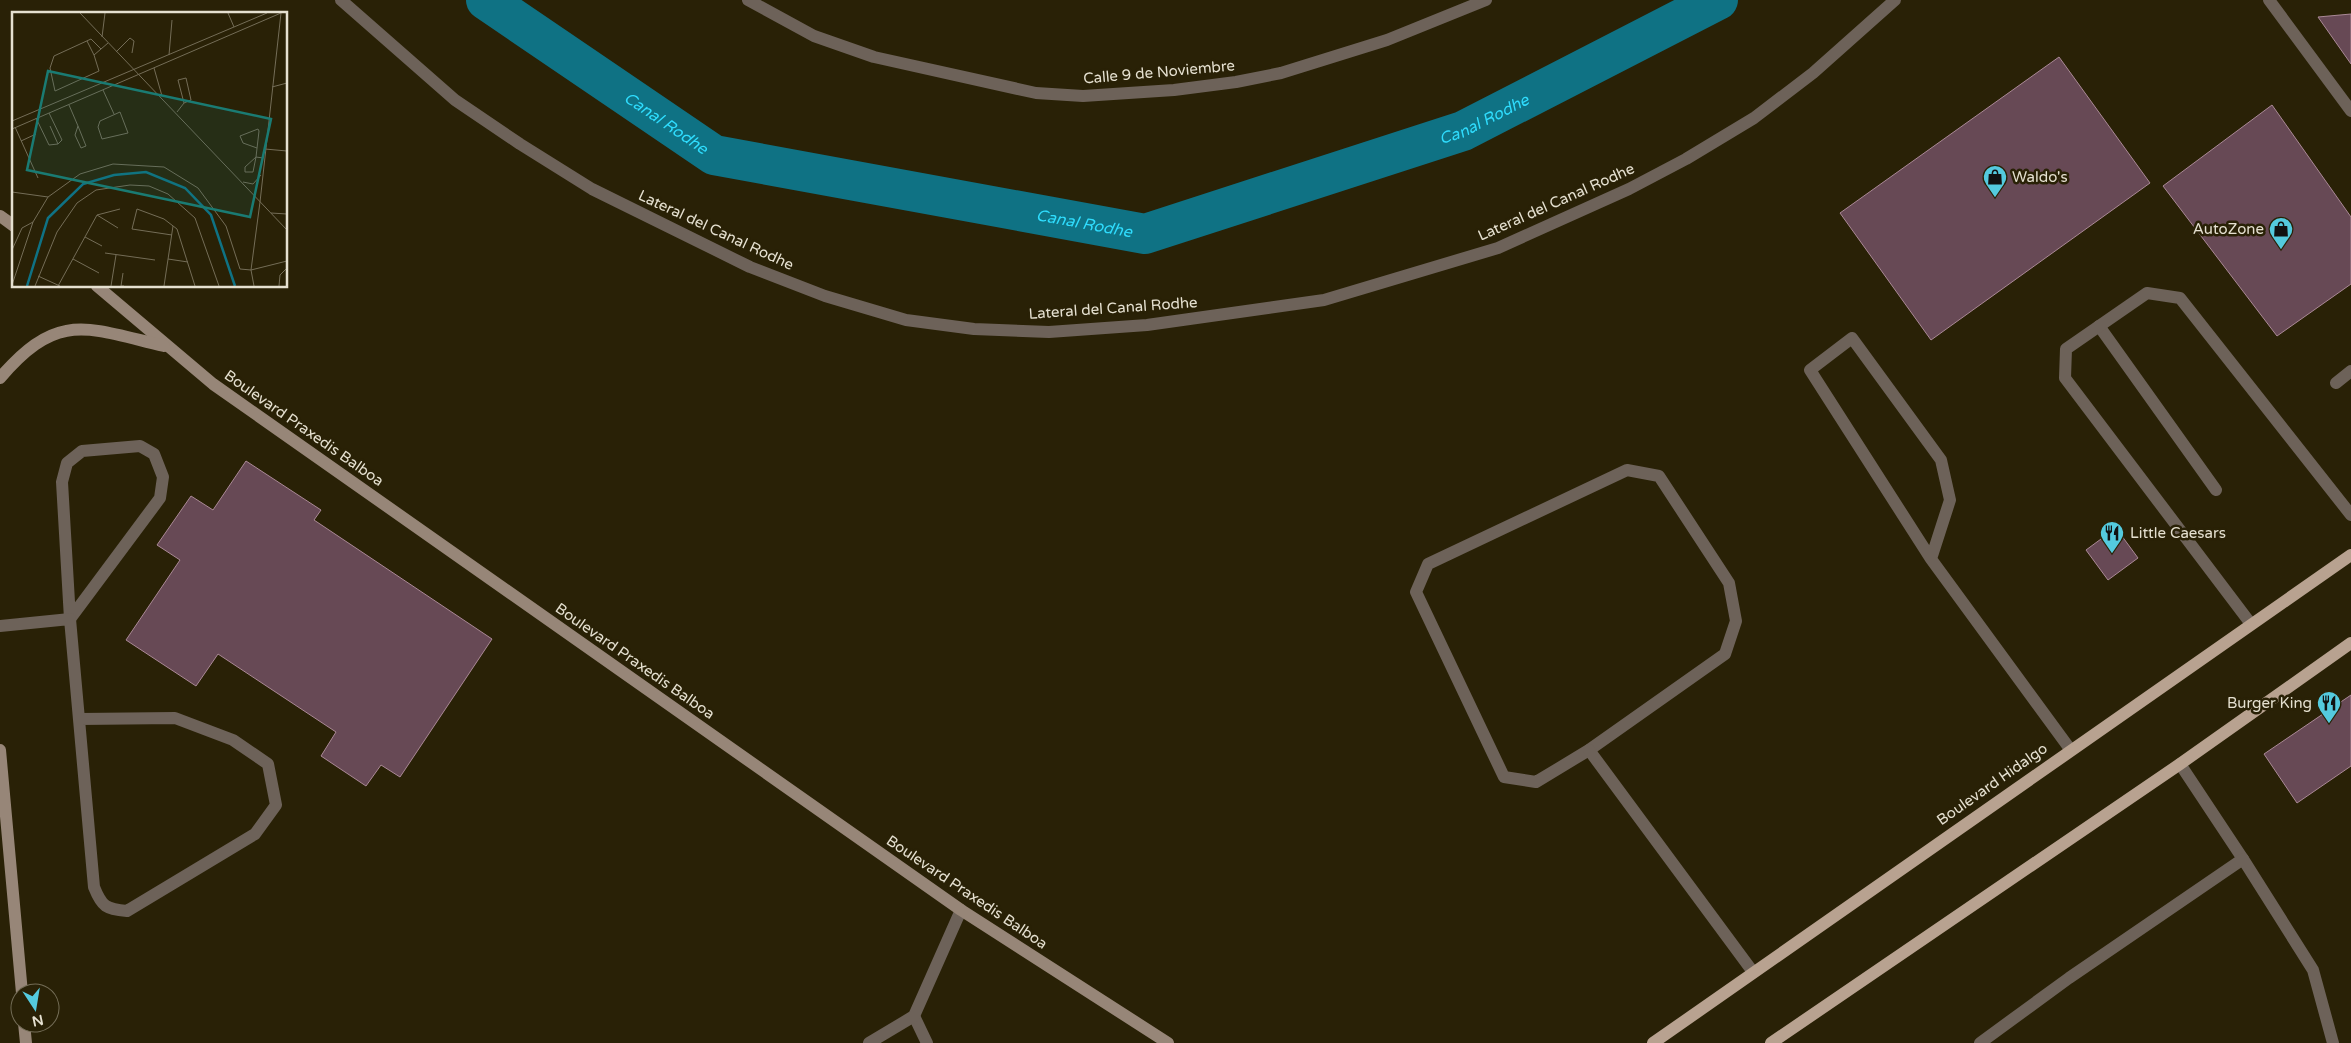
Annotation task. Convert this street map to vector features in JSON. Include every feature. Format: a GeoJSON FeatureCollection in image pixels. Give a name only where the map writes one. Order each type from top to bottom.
{"type":"FeatureCollection","features":[{"type":"Feature","properties":{"kind":"main road"},"geometry":{"type":"LineString","coordinates":[[0,216],[12,225]]}},
{"type":"Feature","properties":{"kind":"main road","name":"Boulevard Praxedis Balboa"},"geometry":{"type":"LineString","coordinates":[[100,288],[114,298],[166,347],[213,384],[961,910],[1154,1038],[1168,1043]]}},
{"type":"Feature","properties":{"kind":"main road"},"geometry":{"type":"LineString","coordinates":[[0,378],[37,341],[58,332],[91,329],[166,347]]}},
{"type":"Feature","properties":{"kind":"main road","name":"Boulevard Hidalgo"},"geometry":{"type":"LineString","coordinates":[[1653,1043],[2070,749],[2351,555]]}},
{"type":"Feature","properties":{"kind":"main road"},"geometry":{"type":"LineString","coordinates":[[1771,1043],[2180,764],[2351,643]]}},
{"type":"Feature","properties":{"kind":"main road"},"geometry":{"type":"LineString","coordinates":[[0,750],[21,983]]}},
{"type":"Feature","properties":{"kind":"street","name":"Lateral del Canal Rodhe"},"geometry":{"type":"LineString","coordinates":[[341,0],[455,100],[520,144],[592,189],[750,267],[825,296],[906,320],[974,329],[1049,332],[1147,325],[1324,300],[1498,248],[1629,189],[1686,159],[1754,118],[1813,73],[1895,0]]}},
{"type":"Feature","properties":{"kind":"street","name":"Calle 9 de Noviembre"},"geometry":{"type":"LineString","coordinates":[[748,0],[814,36],[874,57],[1036,93],[1083,96],[1174,90],[1236,82],[1281,73],[1387,40],[1486,0]]}},
{"type":"Feature","properties":{"kind":"street"},"geometry":{"type":"LineString","coordinates":[[2269,0],[2351,111]]}},
{"type":"Feature","properties":{"kind":"street"},"geometry":{"type":"LineString","coordinates":[[2251,624],[2065,378],[2066,349],[2147,293],[2180,298],[2351,515]]}},
{"type":"Feature","properties":{"kind":"street"},"geometry":{"type":"LineString","coordinates":[[2099,326],[2216,490]]}},
{"type":"Feature","properties":{"kind":"street"},"geometry":{"type":"LineString","coordinates":[[1931,559],[1950,500],[1941,460],[1852,338],[1810,370],[1931,559],[2070,749]]}},
{"type":"Feature","properties":{"kind":"street"},"geometry":{"type":"LineString","coordinates":[[2336,383],[2351,371]]}},
{"type":"Feature","properties":{"kind":"street"},"geometry":{"type":"LineString","coordinates":[[0,626],[70,619],[160,498],[163,477],[154,454],[140,446],[82,451],[67,463],[62,482],[70,619],[94,888],[100,902],[111,910],[127,911],[255,834],[276,805],[268,764],[232,740],[175,718],[80,719]]}},
{"type":"Feature","properties":{"kind":"street"},"geometry":{"type":"LineString","coordinates":[[1627,470],[1659,476],[1729,583],[1736,622],[1725,654],[1589,750],[1536,782],[1504,777],[1416,592],[1428,564],[1627,470]]}},
{"type":"Feature","properties":{"kind":"street"},"geometry":{"type":"LineString","coordinates":[[1589,750],[1754,972]]}},
{"type":"Feature","properties":{"kind":"street"},"geometry":{"type":"LineString","coordinates":[[2180,764],[2313,970],[2334,1043]]}},
{"type":"Feature","properties":{"kind":"street"},"geometry":{"type":"LineString","coordinates":[[1980,1043],[2068,978],[2243,859]]}},
{"type":"Feature","properties":{"kind":"street"},"geometry":{"type":"LineString","coordinates":[[869,1043],[914,1016],[961,910]]}},
{"type":"Feature","properties":{"kind":"street"},"geometry":{"type":"LineString","coordinates":[[914,1016],[927,1043]]}},
{"type":"Feature","properties":{"kind":"building"},"geometry":{"type":"Polygon","coordinates":[[[2351,14],[2351,64],[2318,17],[2351,14]]]}},
{"type":"Feature","properties":{"kind":"building","name":"Waldo's"},"geometry":{"type":"Polygon","coordinates":[[[2059,57],[2150,183],[1931,340],[1840,213],[2059,57]]]}},
{"type":"Feature","properties":{"kind":"building","name":"AutoZone"},"geometry":{"type":"Polygon","coordinates":[[[2272,105],[2351,217],[2351,284],[2277,336],[2163,186],[2272,105]]]}},
{"type":"Feature","properties":{"kind":"building"},"geometry":{"type":"Polygon","coordinates":[[[246,461],[321,510],[314,520],[492,639],[400,777],[381,765],[366,786],[321,756],[336,732],[218,654],[196,686],[126,640],[180,560],[157,545],[191,496],[213,510],[246,461]]]}},
{"type":"Feature","properties":{"kind":"building","name":"Little Caesars"},"geometry":{"type":"Polygon","coordinates":[[[2116,528],[2138,558],[2108,580],[2086,550],[2116,528]]]}},
{"type":"Feature","properties":{"kind":"building","name":"Burger King"},"geometry":{"type":"Polygon","coordinates":[[[2351,695],[2351,766],[2297,803],[2264,754],[2351,695]]]}},
{"type":"Feature","properties":{"kind":"waterway","name":"Canal Rodhe"},"geometry":{"type":"LineString","coordinates":[[486,0],[714,155],[1145,234],[1463,131],[1718,0]]}},
{"type":"Feature","properties":{"kind":"place","name":"Waldo's"},"geometry":{"type":"Point","coordinates":[1995,198]}},
{"type":"Feature","properties":{"kind":"place","name":"AutoZone"},"geometry":{"type":"Point","coordinates":[2281,250]}},
{"type":"Feature","properties":{"kind":"place","name":"Little Caesars"},"geometry":{"type":"Point","coordinates":[2112,554]}},
{"type":"Feature","properties":{"kind":"place","name":"Burger King"},"geometry":{"type":"Point","coordinates":[2329,724]}}]}
